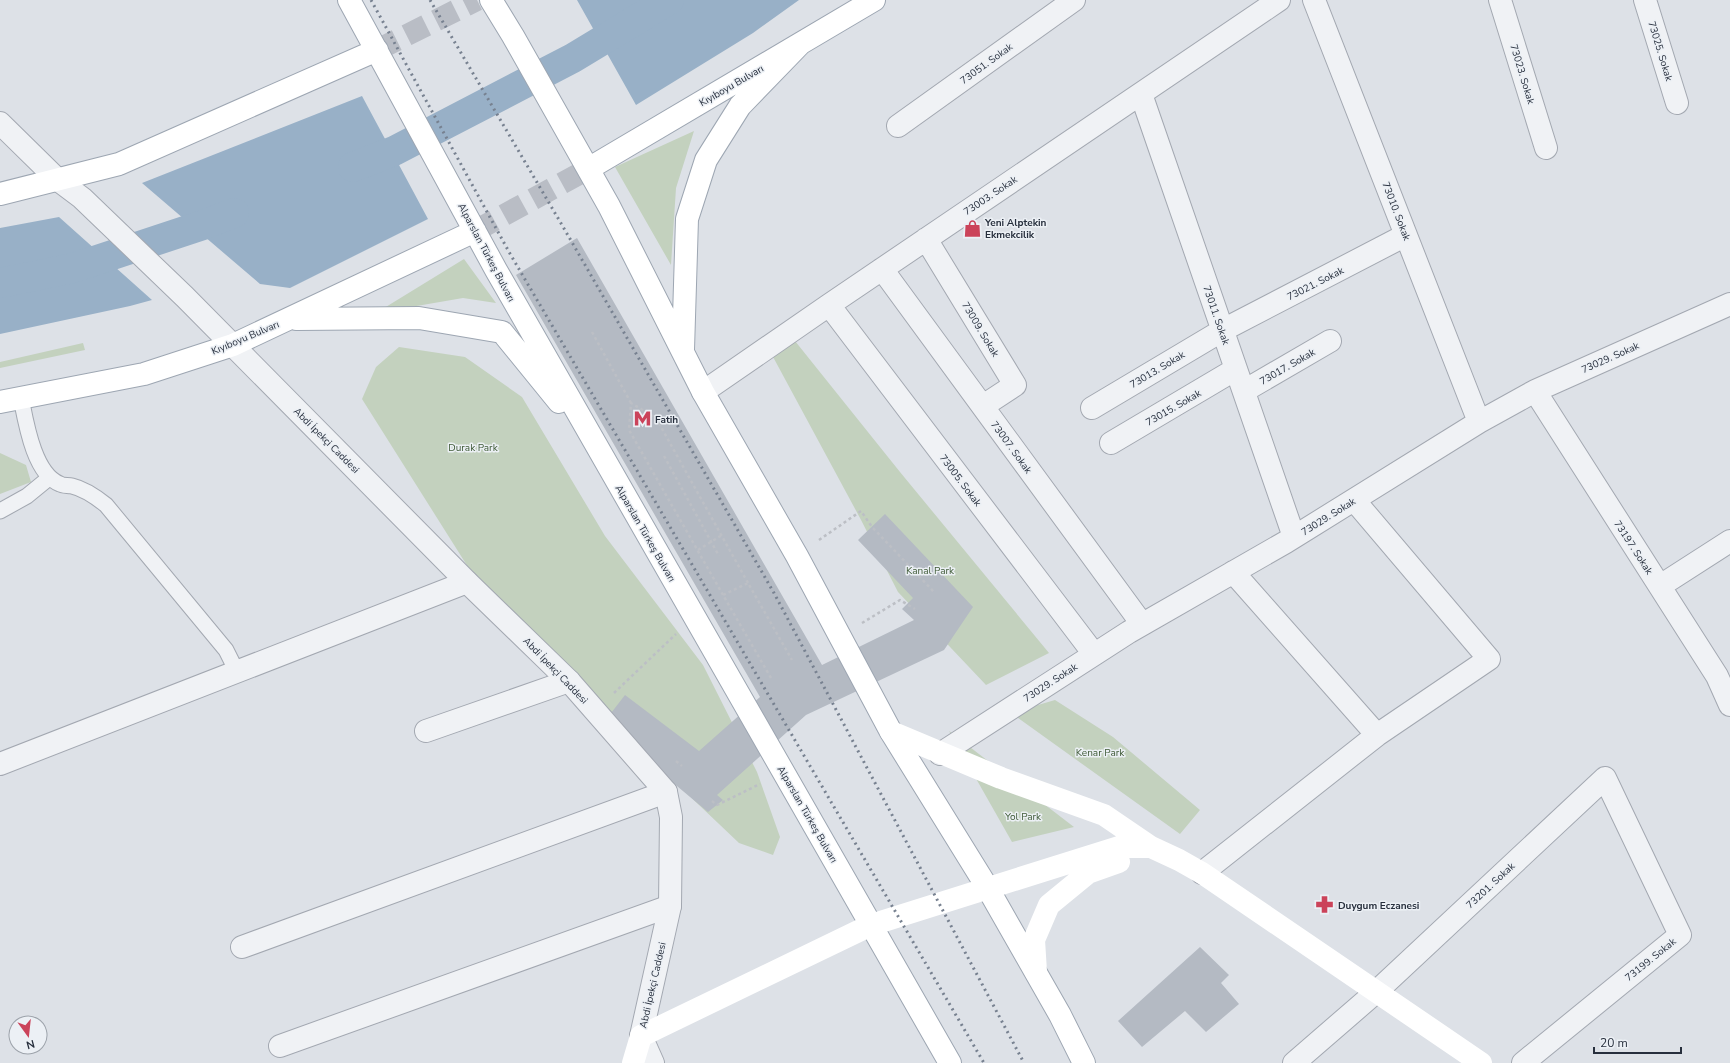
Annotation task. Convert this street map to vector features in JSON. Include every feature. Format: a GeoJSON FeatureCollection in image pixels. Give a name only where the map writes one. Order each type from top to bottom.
{"type":"FeatureCollection","features":[{"type":"Feature","properties":{"kind":"main road","name":"Alparslan Türkeş Bulvarı"},"geometry":{"type":"LineString","coordinates":[[349,0],[475,231],[599,451],[950,1063]]}},
{"type":"Feature","properties":{"kind":"main road"},"geometry":{"type":"LineString","coordinates":[[491,0],[609,206],[703,392],[797,556],[891,732],[987,888],[1036,972],[1084,1063]]}},
{"type":"Feature","properties":{"kind":"main road","name":"Kıyıboyu Bulvarı"},"geometry":{"type":"LineString","coordinates":[[588,169],[874,0]]}},
{"type":"Feature","properties":{"kind":"main road"},"geometry":{"type":"LineString","coordinates":[[683,353],[687,219],[706,160],[740,106],[800,44]]}},
{"type":"Feature","properties":{"kind":"main road"},"geometry":{"type":"LineString","coordinates":[[0,194],[119,164],[376,50]]}},
{"type":"Feature","properties":{"kind":"main road","name":"Kıyıboyu Bulvarı"},"geometry":{"type":"LineString","coordinates":[[10,400],[144,374],[238,351],[288,319],[475,231]]}},
{"type":"Feature","properties":{"kind":"main road"},"geometry":{"type":"LineString","coordinates":[[288,319],[419,318],[502,332],[599,451]]}},
{"type":"Feature","properties":{"kind":"main road"},"geometry":{"type":"LineString","coordinates":[[891,732],[940,754],[1014,783],[1104,815],[1151,847],[1202,873],[1481,1063]]}},
{"type":"Feature","properties":{"kind":"main road"},"geometry":{"type":"LineString","coordinates":[[640,1036],[871,924],[1119,847],[1151,847]]}},
{"type":"Feature","properties":{"kind":"main road"},"geometry":{"type":"LineString","coordinates":[[1036,972],[1034,940],[1049,905],[1088,873],[1129,858],[1151,847]]}},
{"type":"Feature","properties":{"kind":"main road","name":"Abdi İpekçi Caddesi"},"geometry":{"type":"LineString","coordinates":[[633,1063],[640,1036]]}},
{"type":"Feature","properties":{"kind":"street","name":"73051. Sokak"},"geometry":{"type":"LineString","coordinates":[[898,126],[1074,0]]}},
{"type":"Feature","properties":{"kind":"street","name":"73003. Sokak"},"geometry":{"type":"LineString","coordinates":[[703,392],[882,268],[1279,0]]}},
{"type":"Feature","properties":{"kind":"street","name":"73010. Sokak"},"geometry":{"type":"LineString","coordinates":[[1314,0],[1480,422]]}},
{"type":"Feature","properties":{"kind":"street","name":"73023. Sokak"},"geometry":{"type":"LineString","coordinates":[[1500,0],[1546,148]]}},
{"type":"Feature","properties":{"kind":"street","name":"73025. Sokak"},"geometry":{"type":"LineString","coordinates":[[1645,0],[1677,103]]}},
{"type":"Feature","properties":{"kind":"street","name":"73011. Sokak"},"geometry":{"type":"LineString","coordinates":[[1141,94],[1294,537]]}},
{"type":"Feature","properties":{"kind":"street","name":"Abdi İpekçi Caddesi"},"geometry":{"type":"LineString","coordinates":[[0,123],[58,180],[82,198],[185,297],[467,582],[569,680],[666,792],[671,817],[670,906],[640,1036]]}},
{"type":"Feature","properties":{"kind":"street","name":"73021. Sokak"},"geometry":{"type":"LineString","coordinates":[[1223,330],[1406,235]]}},
{"type":"Feature","properties":{"kind":"street","name":"73009. Sokak"},"geometry":{"type":"LineString","coordinates":[[926,239],[1015,385],[983,406]]}},
{"type":"Feature","properties":{"kind":"street","name":"73007. Sokak"},"geometry":{"type":"LineString","coordinates":[[882,268],[1142,624]]}},
{"type":"Feature","properties":{"kind":"street","name":"73005. Sokak"},"geometry":{"type":"LineString","coordinates":[[828,305],[1094,654]]}},
{"type":"Feature","properties":{"kind":"street","name":"73029. Sokak"},"geometry":{"type":"LineString","coordinates":[[940,754],[1142,624],[1294,537],[1480,422],[1535,391],[1728,309]]}},
{"type":"Feature","properties":{"kind":"street","name":"73013. Sokak"},"geometry":{"type":"LineString","coordinates":[[1092,408],[1223,330]]}},
{"type":"Feature","properties":{"kind":"street","name":"73017. Sokak"},"geometry":{"type":"LineString","coordinates":[[1244,391],[1330,341]]}},
{"type":"Feature","properties":{"kind":"street","name":"73015. Sokak"},"geometry":{"type":"LineString","coordinates":[[1111,444],[1236,369]]}},
{"type":"Feature","properties":{"kind":"street","name":"73197. Sokak"},"geometry":{"type":"LineString","coordinates":[[1535,391],[1660,586],[1724,672],[1730,705]]}},
{"type":"Feature","properties":{"kind":"street"},"geometry":{"type":"LineString","coordinates":[[1202,873],[1377,735],[1490,659],[1354,500]]}},
{"type":"Feature","properties":{"kind":"street"},"geometry":{"type":"LineString","coordinates":[[1660,586],[1730,541]]}},
{"type":"Feature","properties":{"kind":"street"},"geometry":{"type":"LineString","coordinates":[[1233,572],[1377,735]]}},
{"type":"Feature","properties":{"kind":"street"},"geometry":{"type":"LineString","coordinates":[[0,764],[467,582]]}},
{"type":"Feature","properties":{"kind":"street"},"geometry":{"type":"LineString","coordinates":[[426,731],[569,680]]}},
{"type":"Feature","properties":{"kind":"street","name":"73201. Sokak"},"geometry":{"type":"LineString","coordinates":[[1294,1063],[1376,992],[1605,778]]}},
{"type":"Feature","properties":{"kind":"street","name":"73199. Sokak"},"geometry":{"type":"LineString","coordinates":[[1523,1063],[1680,935],[1605,778]]}},
{"type":"Feature","properties":{"kind":"street"},"geometry":{"type":"LineString","coordinates":[[242,947],[666,792]]}},
{"type":"Feature","properties":{"kind":"street"},"geometry":{"type":"LineString","coordinates":[[280,1046],[670,906]]}},
{"type":"Feature","properties":{"kind":"street"},"geometry":{"type":"LineString","coordinates":[[640,1036],[653,1063]]}},
{"type":"Feature","properties":{"kind":"lane"},"geometry":{"type":"LineString","coordinates":[[10,400],[25,418],[42,470],[49,478],[60,484],[73,486],[87,492],[106,505],[226,650],[237,672]]}},
{"type":"Feature","properties":{"kind":"lane"},"geometry":{"type":"LineString","coordinates":[[0,511],[27,496],[49,478]]}},
{"type":"Feature","properties":{"kind":"path"},"geometry":{"type":"LineString","coordinates":[[592,332],[631,403],[656,418],[792,660]]}},
{"type":"Feature","properties":{"kind":"path"},"geometry":{"type":"LineString","coordinates":[[631,403],[629,430],[771,678]]}},
{"type":"Feature","properties":{"kind":"path"},"geometry":{"type":"LineString","coordinates":[[664,456],[719,556]]}},
{"type":"Feature","properties":{"kind":"path"},"geometry":{"type":"LineString","coordinates":[[797,556],[860,511],[872,527],[934,593]]}},
{"type":"Feature","properties":{"kind":"path"},"geometry":{"type":"LineString","coordinates":[[698,550],[722,535]]}},
{"type":"Feature","properties":{"kind":"path"},"geometry":{"type":"LineString","coordinates":[[723,595],[748,583]]}},
{"type":"Feature","properties":{"kind":"path"},"geometry":{"type":"LineString","coordinates":[[840,635],[900,600],[915,609]]}},
{"type":"Feature","properties":{"kind":"path"},"geometry":{"type":"LineString","coordinates":[[612,694],[695,616]]}},
{"type":"Feature","properties":{"kind":"path"},"geometry":{"type":"LineString","coordinates":[[712,801],[718,805],[784,773]]}},
{"type":"Feature","properties":{"kind":"green space"},"geometry":{"type":"Polygon","coordinates":[[[694,131],[676,188],[671,265],[615,167],[694,131]]]}},
{"type":"Feature","properties":{"kind":"green space"},"geometry":{"type":"Polygon","coordinates":[[[464,259],[496,303],[463,298],[376,313],[464,259]]]}},
{"type":"Feature","properties":{"kind":"green space","name":"Kanal Park"},"geometry":{"type":"Polygon","coordinates":[[[791,336],[900,472],[1049,653],[986,685],[898,592],[772,355],[791,336]]]}},
{"type":"Feature","properties":{"kind":"green space"},"geometry":{"type":"Polygon","coordinates":[[[83,343],[85,350],[0,368],[0,362],[83,343]]]}},
{"type":"Feature","properties":{"kind":"green space","name":"Durak Park"},"geometry":{"type":"Polygon","coordinates":[[[399,347],[465,357],[522,397],[605,536],[703,665],[757,772],[780,837],[773,855],[739,843],[497,613],[362,399],[376,367],[399,347]]]}},
{"type":"Feature","properties":{"kind":"green space"},"geometry":{"type":"Polygon","coordinates":[[[0,453],[26,465],[31,482],[0,494],[0,453]]]}},
{"type":"Feature","properties":{"kind":"green space","name":"Kenar Park"},"geometry":{"type":"Polygon","coordinates":[[[1055,700],[1113,737],[1200,810],[1180,834],[1011,713],[1055,700]]]}},
{"type":"Feature","properties":{"kind":"green space","name":"Yol Park"},"geometry":{"type":"Polygon","coordinates":[[[949,731],[1074,827],[1012,842],[949,731]]]}},
{"type":"Feature","properties":{"kind":"water"},"geometry":{"type":"Polygon","coordinates":[[[577,0],[799,0],[753,33],[636,105],[577,0]]]}},
{"type":"Feature","properties":{"kind":"water"},"geometry":{"type":"Polygon","coordinates":[[[362,96],[428,219],[290,288],[260,284],[142,183],[362,96]]]}},
{"type":"Feature","properties":{"kind":"water"},"geometry":{"type":"Polygon","coordinates":[[[59,217],[152,300],[0,334],[0,228],[59,217]]]}},
{"type":"Feature","properties":{"kind":"building"},"geometry":{"type":"Polygon","coordinates":[[[577,238],[822,665],[914,620],[902,609],[913,598],[858,540],[885,514],[973,607],[944,650],[806,715],[717,795],[723,800],[708,812],[653,766],[601,726],[625,695],[699,751],[760,697],[516,275],[577,238]]]}},
{"type":"Feature","properties":{"kind":"building"},"geometry":{"type":"Polygon","coordinates":[[[1200,947],[1229,975],[1221,983],[1239,1004],[1206,1032],[1185,1011],[1142,1047],[1118,1021],[1200,947]]]}},
{"type":"Feature","properties":{"kind":"waterway"},"geometry":{"type":"LineString","coordinates":[[353,167],[394,151],[573,58],[669,0]]}},
{"type":"Feature","properties":{"kind":"waterway"},"geometry":{"type":"LineString","coordinates":[[0,283],[73,268],[203,225],[234,213]]}},
{"type":"Feature","properties":{"kind":"tunnel"},"geometry":{"type":"LineString","coordinates":[[377,50],[477,0]]}},
{"type":"Feature","properties":{"kind":"tunnel"},"geometry":{"type":"LineString","coordinates":[[475,231],[588,169]]}},
{"type":"Feature","properties":{"kind":"railway"},"geometry":{"type":"LineString","coordinates":[[371,0],[509,252],[984,1063]]}},
{"type":"Feature","properties":{"kind":"railway"},"geometry":{"type":"LineString","coordinates":[[430,0],[562,225],[774,593],[1024,1063]]}},
{"type":"Feature","properties":{"kind":"place","name":"Yeni Alptekin Ekmekcilik"},"geometry":{"type":"Point","coordinates":[972,228]}},
{"type":"Feature","properties":{"kind":"place","name":"Fatih"},"geometry":{"type":"Point","coordinates":[642,419]}},
{"type":"Feature","properties":{"kind":"place","name":"Duygum Eczanesi"},"geometry":{"type":"Point","coordinates":[1325,905]}}]}
